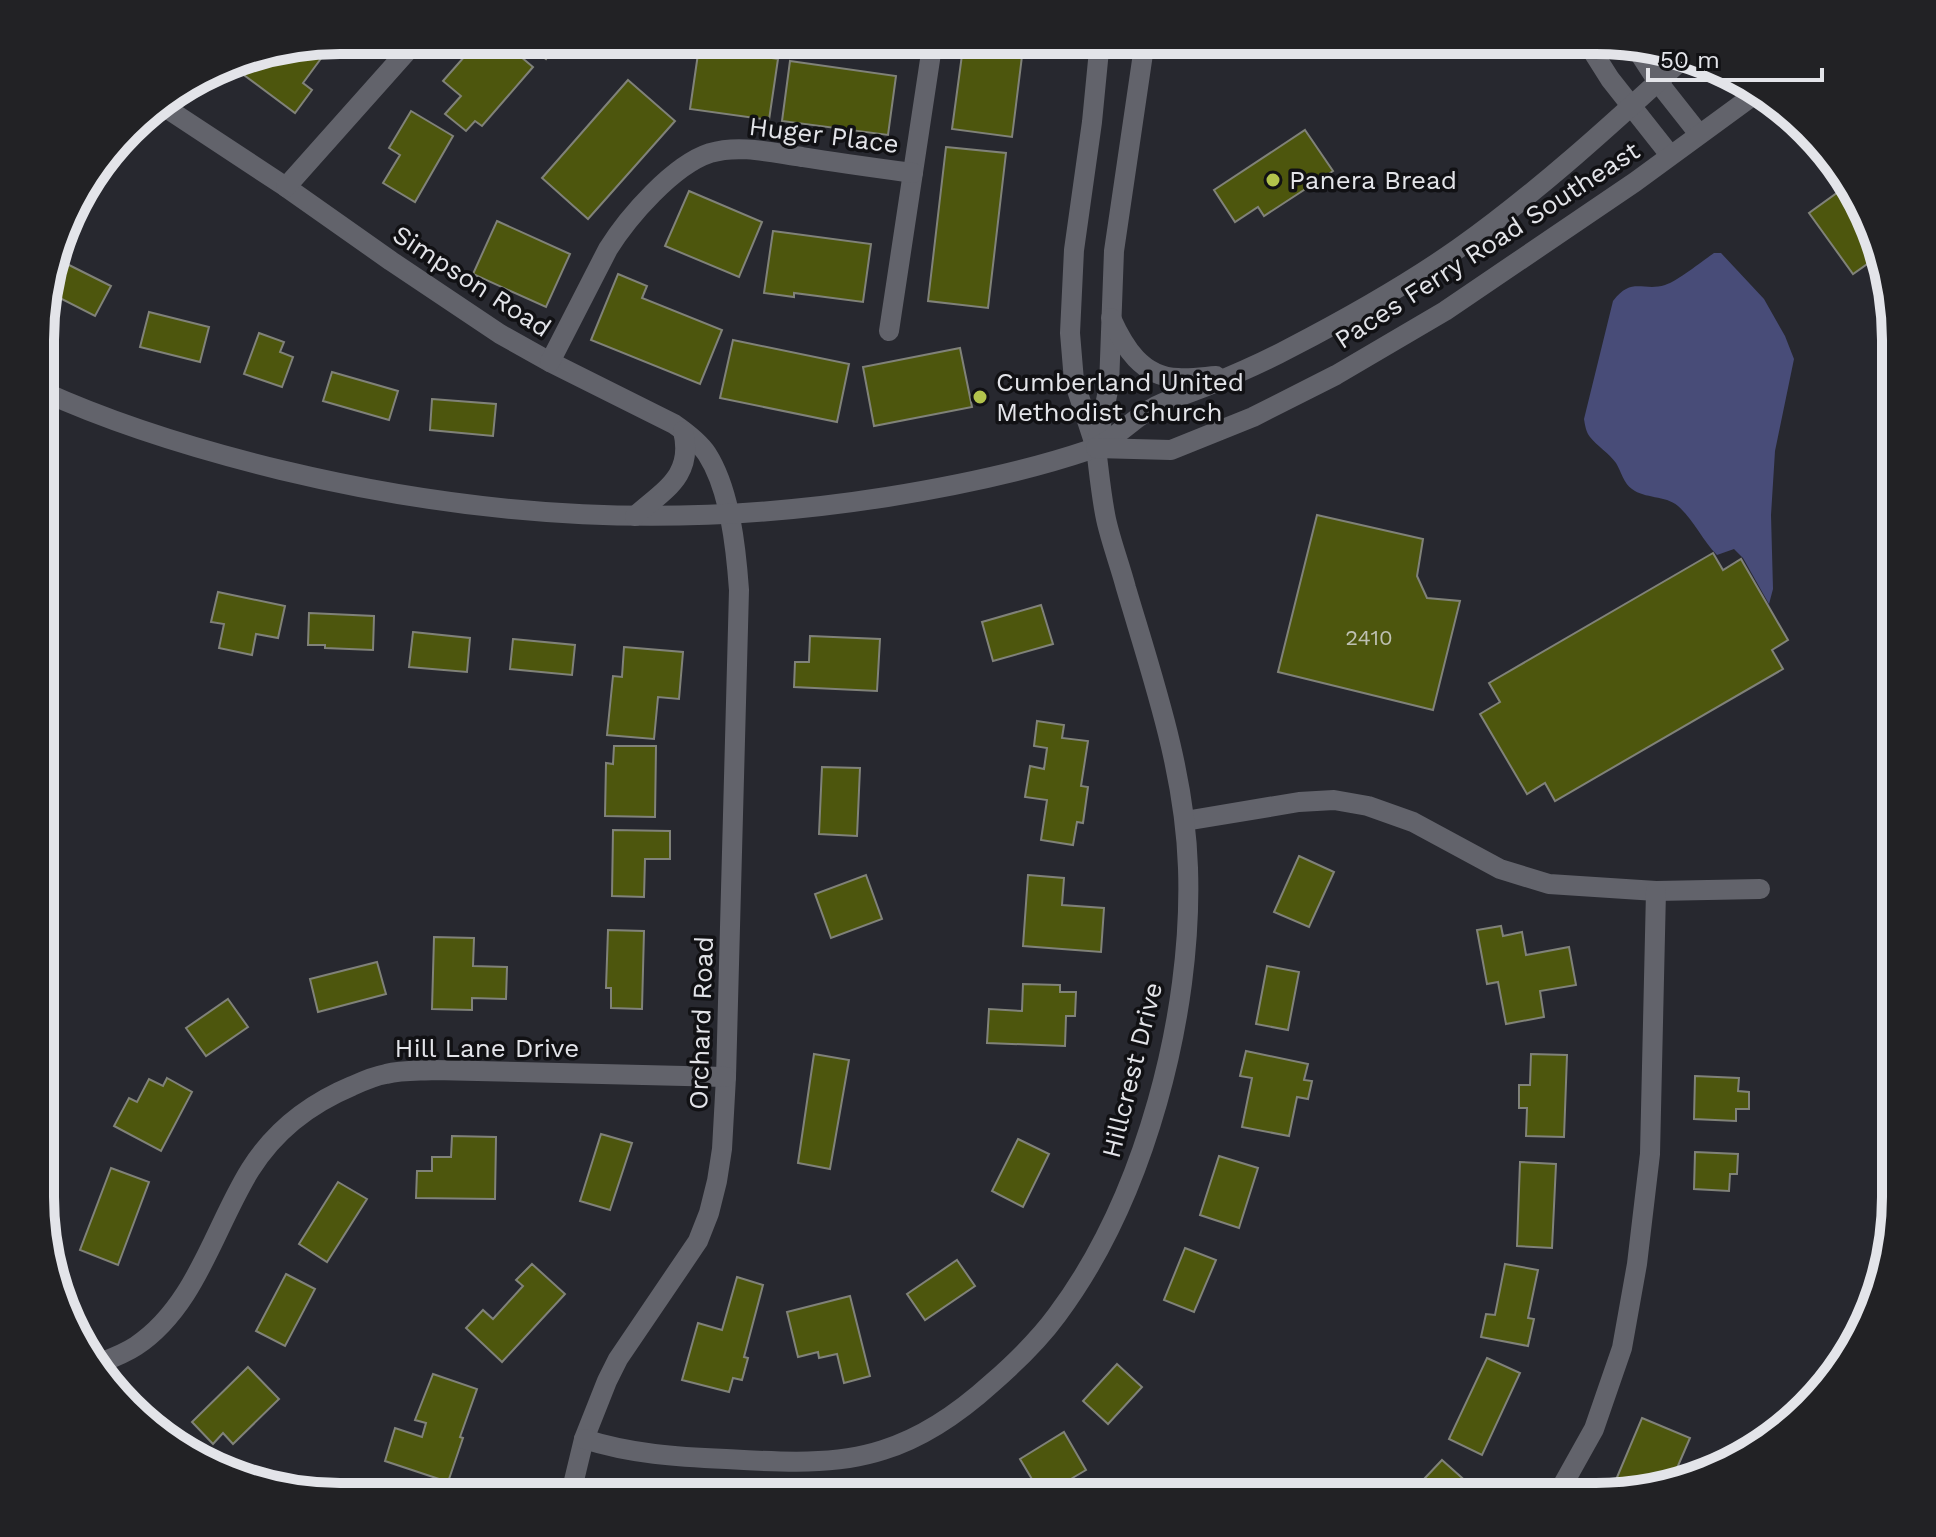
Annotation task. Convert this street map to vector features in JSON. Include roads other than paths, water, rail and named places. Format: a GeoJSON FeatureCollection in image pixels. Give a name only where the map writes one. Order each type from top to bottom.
{"type":"FeatureCollection","features":[{"type":"Feature","properties":{"kind":"street"},"geometry":{"type":"LineString","coordinates":[[286,187],[405,54]]}},
{"type":"Feature","properties":{"kind":"street"},"geometry":{"type":"LineString","coordinates":[[889,331],[931,54]]}},
{"type":"Feature","properties":{"kind":"street"},"geometry":{"type":"LineString","coordinates":[[1096,448],[1074,381],[1070,333],[1074,250],[1099,54]]}},
{"type":"Feature","properties":{"kind":"street"},"geometry":{"type":"LineString","coordinates":[[1096,448],[1109,386],[1114,251],[1143,54]]}},
{"type":"Feature","properties":{"kind":"street"},"geometry":{"type":"LineString","coordinates":[[1594,54],[1670,155]]}},
{"type":"Feature","properties":{"kind":"street"},"geometry":{"type":"LineString","coordinates":[[1642,57],[1699,134]]}},
{"type":"Feature","properties":{"kind":"street","name":"Paces Ferry Road Southeast"},"geometry":{"type":"LineString","coordinates":[[54,396],[131,428],[233,458],[344,485],[495,509],[587,516],[730,515],[835,505],[972,482],[1096,448],[1156,406],[1236,375],[1372,303],[1457,250],[1543,183],[1676,66]]}},
{"type":"Feature","properties":{"kind":"street","name":"Paces Ferry Road Southeast"},"geometry":{"type":"LineString","coordinates":[[1096,448],[1171,450],[1253,417],[1336,375],[1445,311],[1635,182],[1749,98]]}},
{"type":"Feature","properties":{"kind":"street","name":"Simpson Road"},"geometry":{"type":"LineString","coordinates":[[170,110],[488,326],[550,362],[674,424],[693,438],[707,455],[730,515]]}},
{"type":"Feature","properties":{"kind":"street","name":"Huger Place"},"geometry":{"type":"LineString","coordinates":[[550,362],[618,233],[663,184],[688,163],[709,153],[751,150],[913,173]]}},
{"type":"Feature","properties":{"kind":"street"},"geometry":{"type":"LineString","coordinates":[[1111,318],[1121,341],[1135,359],[1153,373],[1176,379],[1236,375]]}},
{"type":"Feature","properties":{"kind":"street"},"geometry":{"type":"LineString","coordinates":[[635,516],[674,481],[684,466],[686,448],[683,431]]}},
{"type":"Feature","properties":{"kind":"street","name":"Hillcrest Drive"},"geometry":{"type":"LineString","coordinates":[[584,1439],[615,1449],[678,1457],[786,1460],[848,1457],[882,1451],[938,1426],[1024,1355],[1056,1317],[1100,1246],[1133,1173],[1150,1123],[1174,1029],[1186,949],[1188,867],[1185,821],[1176,769],[1106,520],[1096,448]]}},
{"type":"Feature","properties":{"kind":"street","name":"Orchard Road"},"geometry":{"type":"LineString","coordinates":[[573,1483],[597,1403],[618,1359],[698,1241],[717,1181],[726,1077],[739,590],[730,515]]}},
{"type":"Feature","properties":{"kind":"street"},"geometry":{"type":"LineString","coordinates":[[1185,821],[1299,802],[1334,800],[1368,806],[1413,822],[1500,869],[1549,884],[1656,891],[1760,889]]}},
{"type":"Feature","properties":{"kind":"street"},"geometry":{"type":"LineString","coordinates":[[1564,1483],[1594,1429],[1622,1348],[1637,1264],[1650,1154],[1656,891]]}},
{"type":"Feature","properties":{"kind":"street","name":"Hill Lane Drive"},"geometry":{"type":"LineString","coordinates":[[105,1360],[134,1348],[167,1318],[197,1272],[249,1171],[262,1153],[292,1120],[337,1092],[368,1079],[403,1071],[726,1077]]}},
{"type":"Feature","properties":{"kind":"place","name":"Panera Bread"},"geometry":{"type":"Point","coordinates":[1273,180]}},
{"type":"Feature","properties":{"kind":"place","name":"Cumberland United Methodist Church"},"geometry":{"type":"Point","coordinates":[980,397]}}]}
